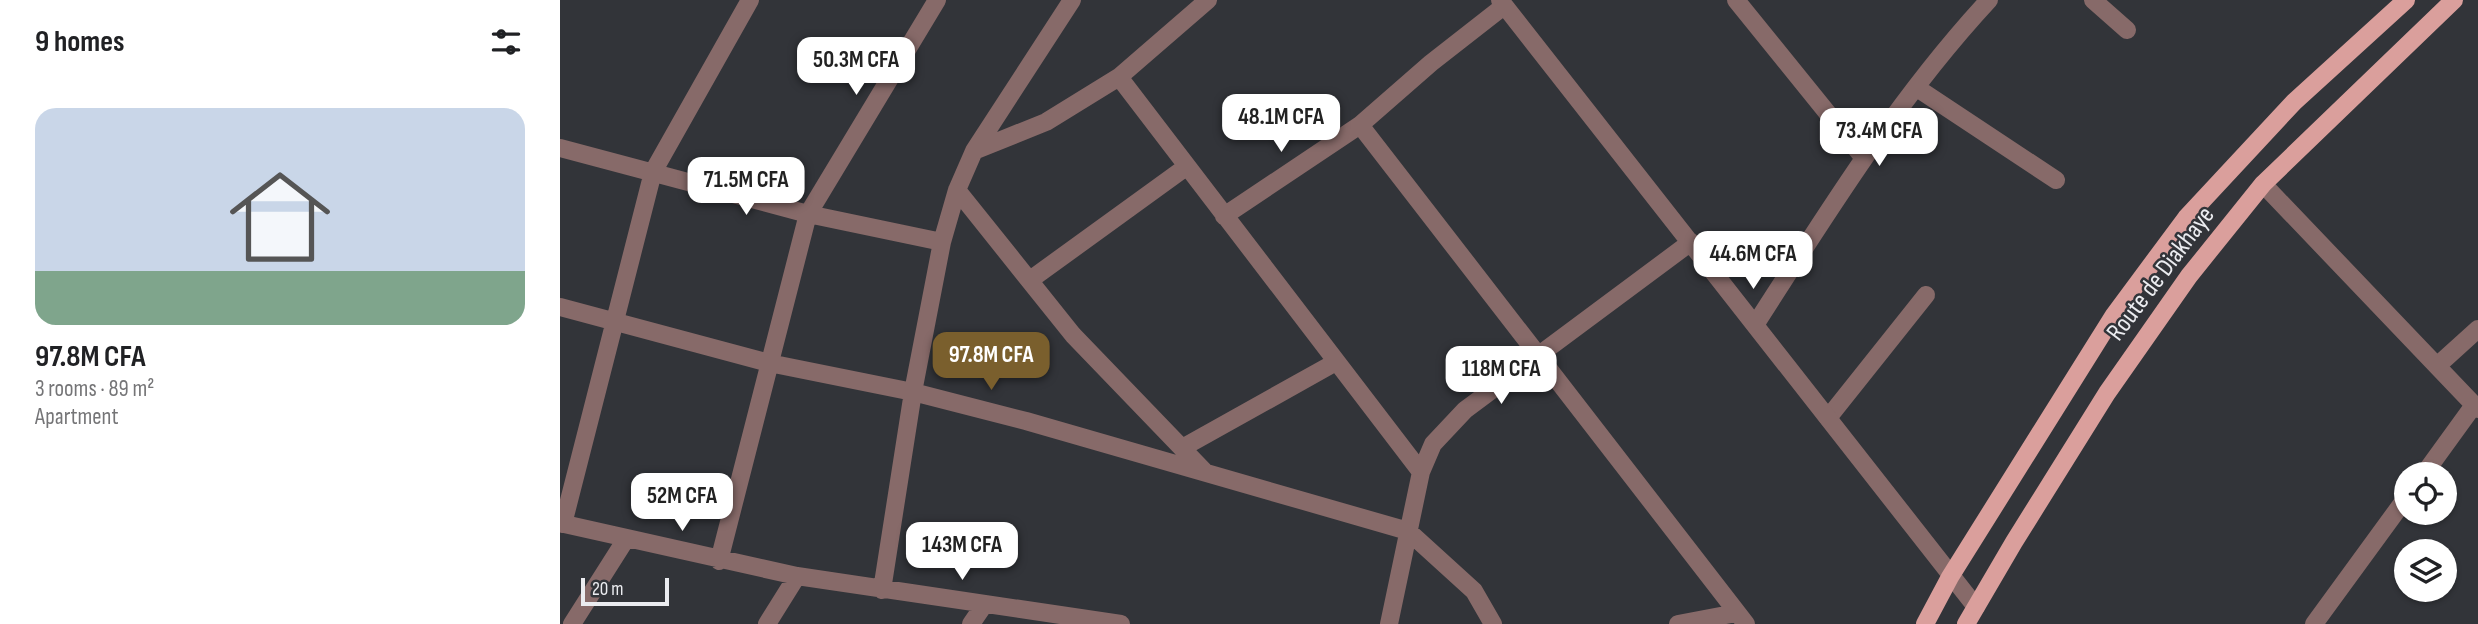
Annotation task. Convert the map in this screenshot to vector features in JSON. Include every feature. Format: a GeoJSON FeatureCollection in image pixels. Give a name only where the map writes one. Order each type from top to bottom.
{"type":"FeatureCollection","features":[{"type":"Feature","properties":{"kind":"main road","name":"Route de Diakhaye"},"geometry":{"type":"LineString","coordinates":[[1925,624],[1950,576],[2114,315],[2186,218],[2294,102],[2406,0]]}},
{"type":"Feature","properties":{"kind":"main road","name":"Route de Diakhaye"},"geometry":{"type":"LineString","coordinates":[[1966,624],[2107,393],[2189,276],[2263,184],[2454,0]]}},
{"type":"Feature","properties":{"kind":"street"},"geometry":{"type":"LineString","coordinates":[[750,0],[653,172],[561,523],[719,561],[797,576],[1121,624]]}},
{"type":"Feature","properties":{"kind":"street"},"geometry":{"type":"LineString","coordinates":[[719,561],[808,214],[937,0]]}},
{"type":"Feature","properties":{"kind":"street"},"geometry":{"type":"LineString","coordinates":[[882,590],[913,392],[942,242],[957,190],[974,151],[1072,0]]}},
{"type":"Feature","properties":{"kind":"street"},"geometry":{"type":"LineString","coordinates":[[974,151],[1046,122],[1119,77],[1208,0]]}},
{"type":"Feature","properties":{"kind":"street"},"geometry":{"type":"LineString","coordinates":[[1736,0],[1863,158]]}},
{"type":"Feature","properties":{"kind":"street"},"geometry":{"type":"LineString","coordinates":[[1755,325],[1863,158],[1961,30],[1989,0]]}},
{"type":"Feature","properties":{"kind":"street"},"geometry":{"type":"LineString","coordinates":[[2092,0],[2127,30]]}},
{"type":"Feature","properties":{"kind":"street"},"geometry":{"type":"LineString","coordinates":[[1224,216],[1360,125],[1502,3],[1976,607]]}},
{"type":"Feature","properties":{"kind":"street"},"geometry":{"type":"LineString","coordinates":[[1119,77],[1421,472]]}},
{"type":"Feature","properties":{"kind":"street"},"geometry":{"type":"LineString","coordinates":[[1917,88],[2056,180]]}},
{"type":"Feature","properties":{"kind":"street"},"geometry":{"type":"LineString","coordinates":[[1360,125],[1741,619]]}},
{"type":"Feature","properties":{"kind":"street"},"geometry":{"type":"LineString","coordinates":[[560,148],[808,214],[942,242]]}},
{"type":"Feature","properties":{"kind":"street"},"geometry":{"type":"LineString","coordinates":[[1030,280],[1186,167]]}},
{"type":"Feature","properties":{"kind":"street"},"geometry":{"type":"LineString","coordinates":[[2263,184],[2476,407],[2433,462]]}},
{"type":"Feature","properties":{"kind":"street"},"geometry":{"type":"LineString","coordinates":[[957,190],[1073,335],[1205,472]]}},
{"type":"Feature","properties":{"kind":"street"},"geometry":{"type":"LineString","coordinates":[[1389,624],[1421,472],[1433,444],[1465,410],[1691,242]]}},
{"type":"Feature","properties":{"kind":"street"},"geometry":{"type":"LineString","coordinates":[[1828,418],[1926,295]]}},
{"type":"Feature","properties":{"kind":"street"},"geometry":{"type":"LineString","coordinates":[[560,307],[769,363],[913,392],[1408,531],[1474,591],[1493,624]]}},
{"type":"Feature","properties":{"kind":"street"},"geometry":{"type":"LineString","coordinates":[[2437,366],[2478,329]]}},
{"type":"Feature","properties":{"kind":"street"},"geometry":{"type":"LineString","coordinates":[[1182,449],[1336,362]]}},
{"type":"Feature","properties":{"kind":"street"},"geometry":{"type":"LineString","coordinates":[[2314,624],[2394,514]]}},
{"type":"Feature","properties":{"kind":"street"},"geometry":{"type":"LineString","coordinates":[[572,624],[626,540]]}},
{"type":"Feature","properties":{"kind":"street"},"geometry":{"type":"LineString","coordinates":[[766,624],[797,576]]}},
{"type":"Feature","properties":{"kind":"street"},"geometry":{"type":"LineString","coordinates":[[971,624],[984,605]]}},
{"type":"Feature","properties":{"kind":"street"},"geometry":{"type":"LineString","coordinates":[[1678,624],[1741,619]]}}]}
